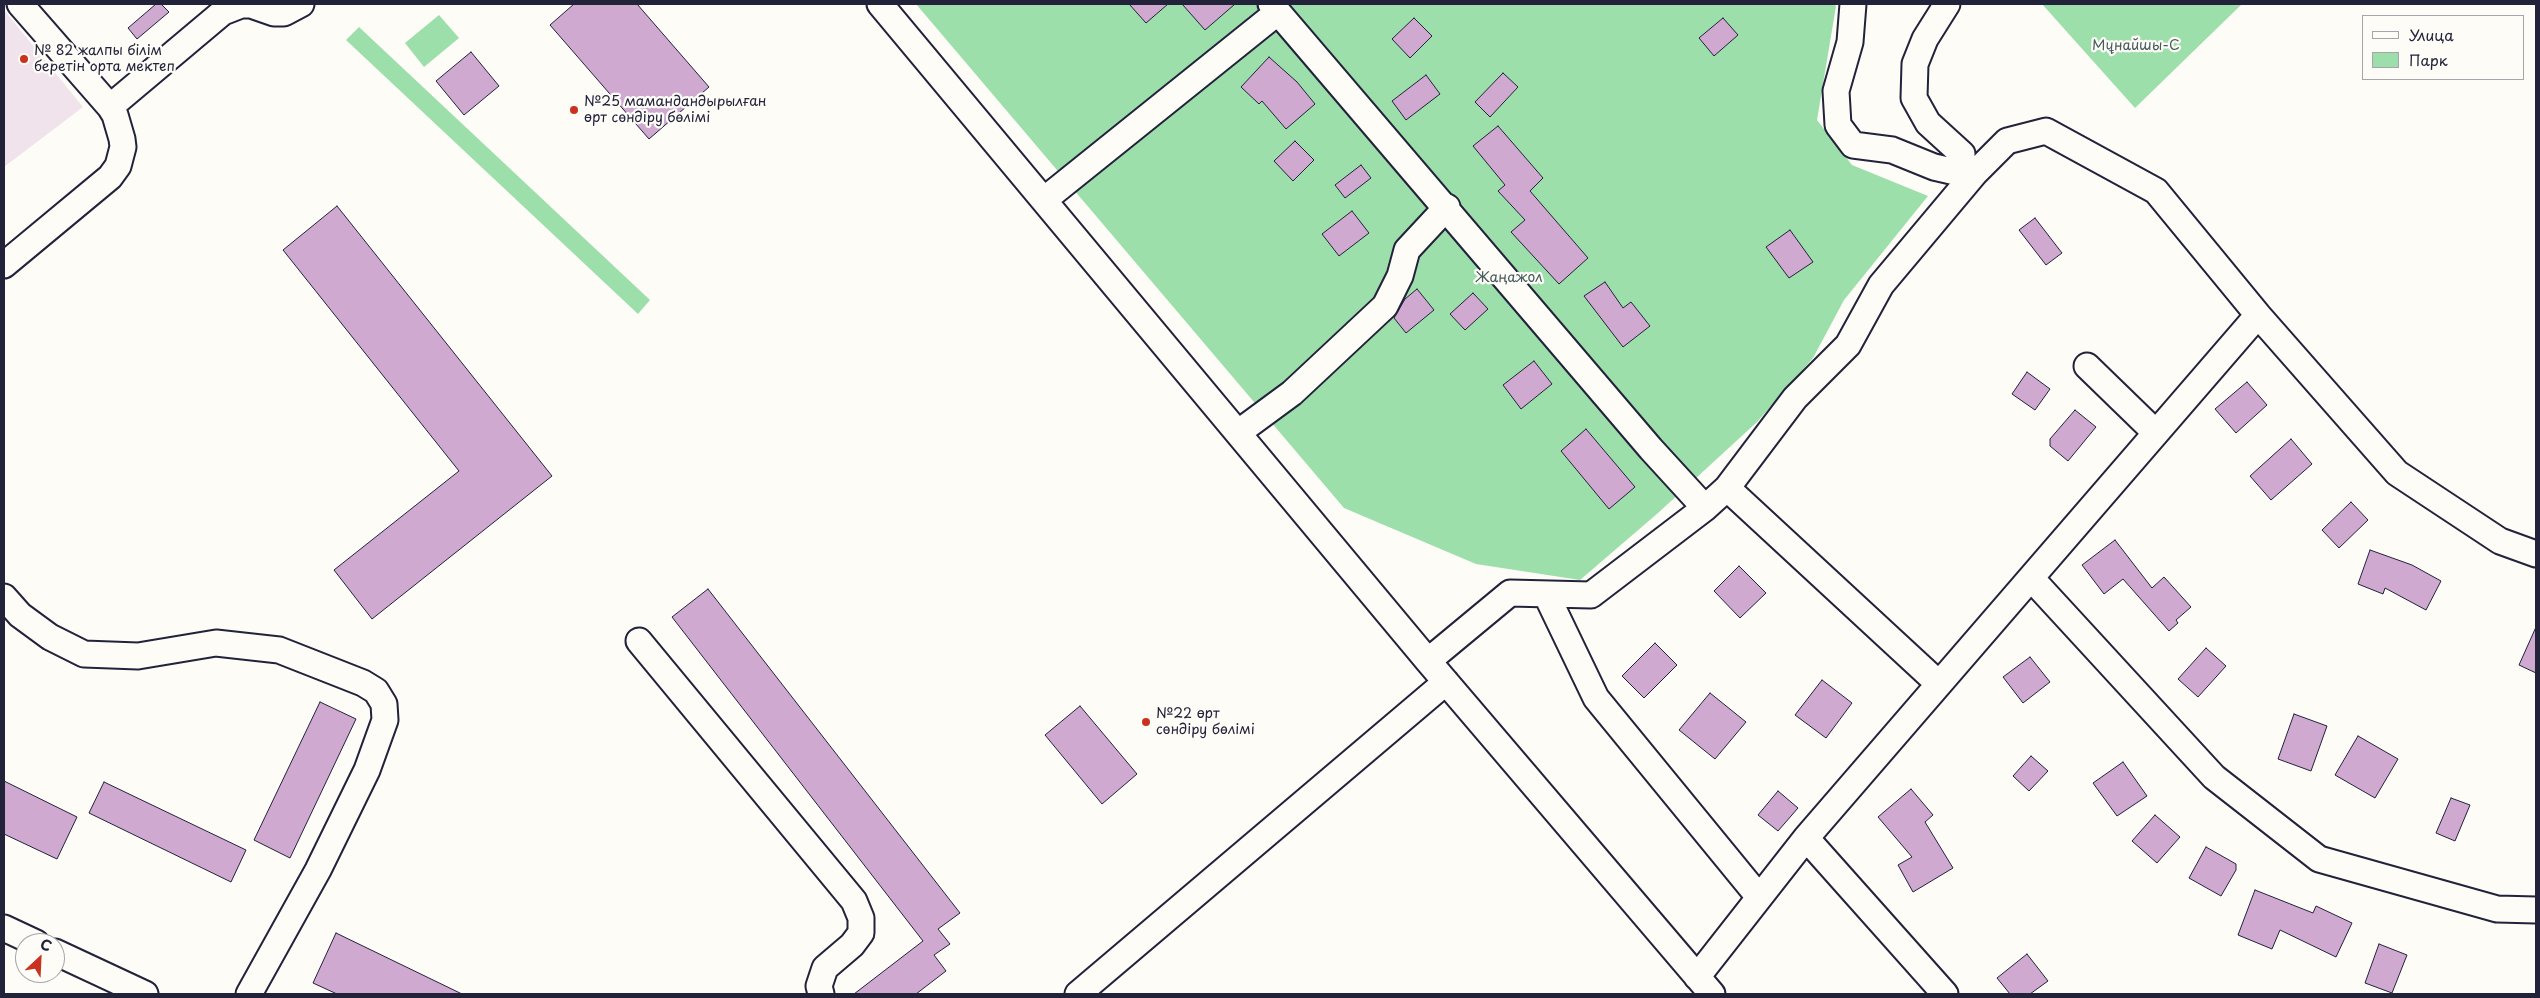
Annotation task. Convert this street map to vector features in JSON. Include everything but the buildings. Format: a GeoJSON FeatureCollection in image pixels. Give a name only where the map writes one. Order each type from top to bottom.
{"type":"FeatureCollection","features":[{"type":"Feature","properties":{"kind":"street"},"geometry":{"type":"LineString","coordinates":[[4,265],[110,177],[118,166],[123,148],[118,125],[110,106],[20,4]]}},
{"type":"Feature","properties":{"kind":"street"},"geometry":{"type":"LineString","coordinates":[[110,106],[223,12],[241,5],[251,5],[274,13],[284,12],[301,4]]}},
{"type":"Feature","properties":{"kind":"street"},"geometry":{"type":"LineString","coordinates":[[880,4],[1239,432],[1428,661],[1704,986],[1759,897],[1806,838],[2258,315]]}},
{"type":"Feature","properties":{"kind":"street"},"geometry":{"type":"LineString","coordinates":[[1853,4],[1850,42],[1836,91],[1838,125],[1853,145],[1892,150],[1934,167],[1968,173]]}},
{"type":"Feature","properties":{"kind":"street"},"geometry":{"type":"LineString","coordinates":[[1947,4],[1925,39],[1915,64],[1914,98],[1928,123],[1962,154],[1968,173]]}},
{"type":"Feature","properties":{"kind":"street"},"geometry":{"type":"LineString","coordinates":[[1044,200],[1274,8],[1705,508]]}},
{"type":"Feature","properties":{"kind":"street"},"geometry":{"type":"LineString","coordinates":[[1428,661],[1510,593],[1591,595],[1705,508],[1727,488],[1795,398],[1848,344],[1881,285],[1968,173],[2007,141],[2046,131],[2156,192],[2258,315],[2397,473],[2500,541],[2536,554]]}},
{"type":"Feature","properties":{"kind":"street"},"geometry":{"type":"LineString","coordinates":[[1239,432],[1292,393],[1385,306],[1400,276],[1407,250],[1447,207]]}},
{"type":"Feature","properties":{"kind":"street"},"geometry":{"type":"LineString","coordinates":[[2086,366],[2156,433]]}},
{"type":"Feature","properties":{"kind":"street"},"geometry":{"type":"LineString","coordinates":[[1727,488],[1939,684]]}},
{"type":"Feature","properties":{"kind":"street"},"geometry":{"type":"LineString","coordinates":[[2031,578],[2214,777],[2319,858],[2497,909],[2536,910]]}},
{"type":"Feature","properties":{"kind":"street"},"geometry":{"type":"LineString","coordinates":[[1546,594],[1596,698],[1759,897]]}},
{"type":"Feature","properties":{"kind":"street"},"geometry":{"type":"LineString","coordinates":[[4,597],[20,615],[50,637],[84,654],[138,656],[216,643],[280,650],[363,682],[376,691],[384,704],[385,720],[367,770],[318,870],[249,994]]}},
{"type":"Feature","properties":{"kind":"street"},"geometry":{"type":"LineString","coordinates":[[639,641],[854,901],[861,918],[861,933],[852,945],[825,968],[819,986],[821,994]]}},
{"type":"Feature","properties":{"kind":"street"},"geometry":{"type":"LineString","coordinates":[[1078,994],[1446,682]]}},
{"type":"Feature","properties":{"kind":"street"},"geometry":{"type":"LineString","coordinates":[[1806,838],[1945,994]]}},
{"type":"Feature","properties":{"kind":"street"},"geometry":{"type":"LineString","coordinates":[[65,957],[145,994]]}},
{"type":"Feature","properties":{"kind":"shaded area","name":"№ 82 жалпы білім беретін орта мектеп"},"geometry":{"type":"Polygon","coordinates":[[[4,10],[83,107],[4,167],[4,10]]]}},
{"type":"Feature","properties":{"kind":"green space","name":"Жаңажол"},"geometry":{"type":"Polygon","coordinates":[[[916,4],[1833,4],[1836,6],[1817,120],[1852,165],[1928,196],[1844,300],[1813,358],[1757,422],[1658,513],[1580,580],[1476,564],[1344,508],[916,4]]]}},
{"type":"Feature","properties":{"kind":"green space","name":"Мұнайшы-С"},"geometry":{"type":"Polygon","coordinates":[[[2042,4],[2242,4],[2135,108],[2042,4]]]}},
{"type":"Feature","properties":{"kind":"green space"},"geometry":{"type":"Polygon","coordinates":[[[439,15],[459,38],[424,67],[405,43],[439,15]]]}},
{"type":"Feature","properties":{"kind":"green space"},"geometry":{"type":"Polygon","coordinates":[[[359,27],[650,300],[638,314],[346,40],[359,27]]]}},
{"type":"Feature","properties":{"kind":"place","name":"№ 82 жалпы білім беретін орта мектеп"},"geometry":{"type":"Point","coordinates":[24,59]}},
{"type":"Feature","properties":{"kind":"place","name":"№25 мамандандырылған өрт сөндіру бөлімі"},"geometry":{"type":"Point","coordinates":[574,110]}},
{"type":"Feature","properties":{"kind":"place","name":"№22 өрт сөндіру бөлімі"},"geometry":{"type":"Point","coordinates":[1146,722]}}]}
